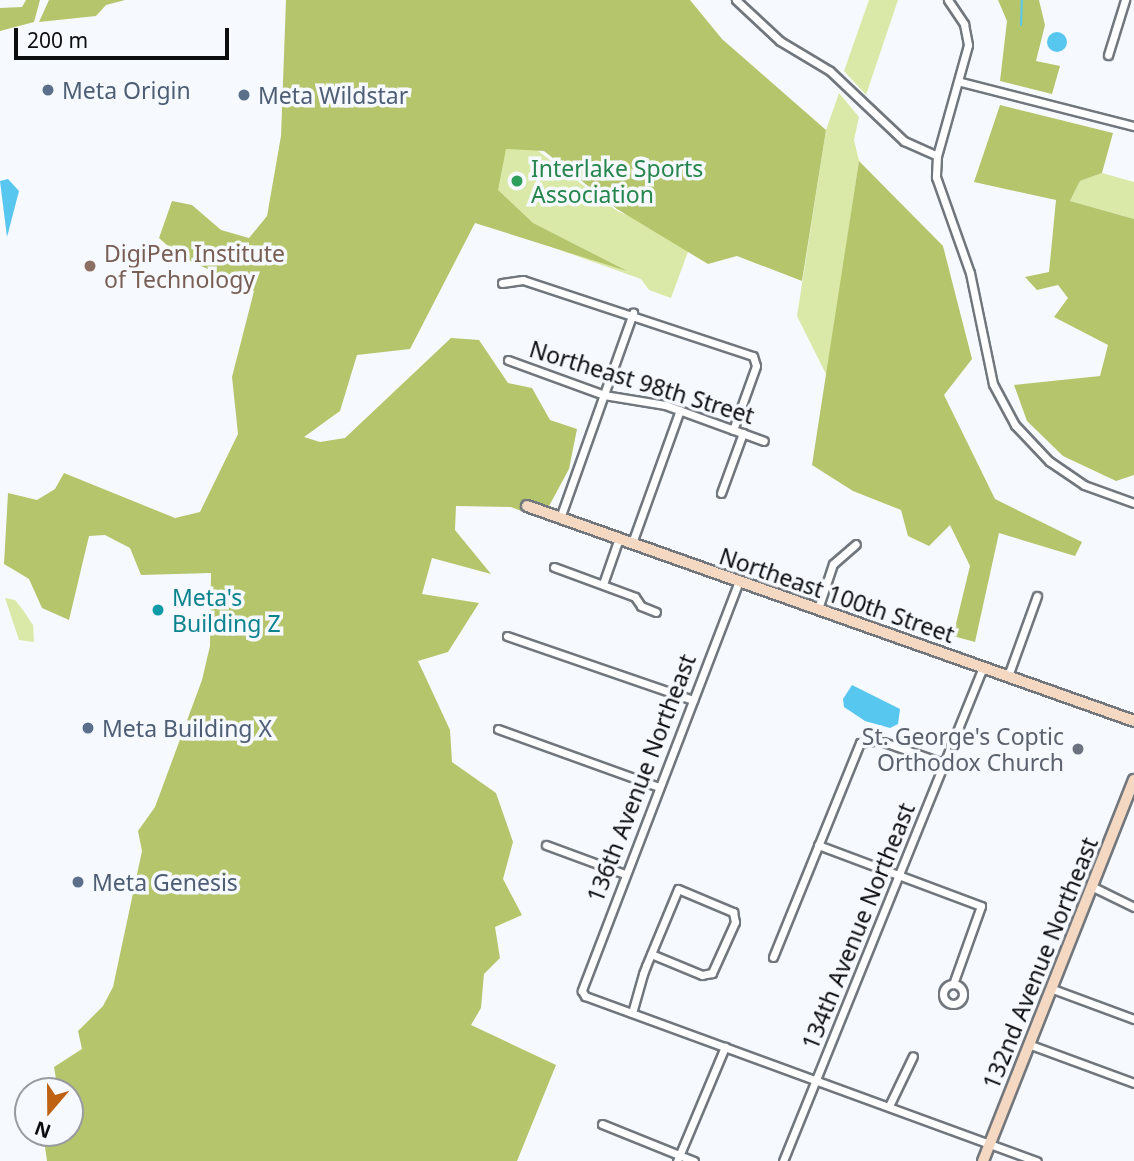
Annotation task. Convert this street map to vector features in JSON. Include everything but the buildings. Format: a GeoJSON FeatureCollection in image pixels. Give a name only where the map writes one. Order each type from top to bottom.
{"type":"FeatureCollection","features":[{"type":"Feature","properties":{"kind":"street"},"geometry":{"type":"LineString","coordinates":[[736,0],[780,41],[830,71],[904,141],[937,156]]}},
{"type":"Feature","properties":{"kind":"street"},"geometry":{"type":"LineString","coordinates":[[948,0],[961,18],[968,45],[961,82],[937,156],[939,194],[966,257],[988,368],[1002,405],[1031,444],[1065,474],[1134,503]]}},
{"type":"Feature","properties":{"kind":"street"},"geometry":{"type":"LineString","coordinates":[[1108,55],[1125,0]]}},
{"type":"Feature","properties":{"kind":"street"},"geometry":{"type":"LineString","coordinates":[[961,82],[1134,126]]}},
{"type":"Feature","properties":{"kind":"street"},"geometry":{"type":"LineString","coordinates":[[502,283],[523,280],[601,307],[633,313],[753,356],[756,366],[733,430]]}},
{"type":"Feature","properties":{"kind":"street"},"geometry":{"type":"LineString","coordinates":[[560,518],[633,313]]}},
{"type":"Feature","properties":{"kind":"street","name":"Northeast 98th Street"},"geometry":{"type":"LineString","coordinates":[[508,360],[604,395],[680,410],[764,440]]}},
{"type":"Feature","properties":{"kind":"street"},"geometry":{"type":"LineString","coordinates":[[632,543],[680,410]]}},
{"type":"Feature","properties":{"kind":"street"},"geometry":{"type":"LineString","coordinates":[[721,493],[743,433]]}},
{"type":"Feature","properties":{"kind":"street","name":"Northeast 100th Street"},"geometry":{"type":"LineString","coordinates":[[527,506],[1134,721]]}},
{"type":"Feature","properties":{"kind":"street"},"geometry":{"type":"LineString","coordinates":[[603,584],[619,538]]}},
{"type":"Feature","properties":{"kind":"street"},"geometry":{"type":"LineString","coordinates":[[818,609],[833,564],[856,544]]}},
{"type":"Feature","properties":{"kind":"street"},"geometry":{"type":"LineString","coordinates":[[554,567],[635,597],[641,606],[656,612]]}},
{"type":"Feature","properties":{"kind":"street","name":"136th Avenue Northeast"},"geometry":{"type":"LineString","coordinates":[[632,1013],[585,996],[582,991],[739,581]]}},
{"type":"Feature","properties":{"kind":"street"},"geometry":{"type":"LineString","coordinates":[[1008,676],[1037,596]]}},
{"type":"Feature","properties":{"kind":"street"},"geometry":{"type":"LineString","coordinates":[[507,636],[693,700]]}},
{"type":"Feature","properties":{"kind":"street","name":"134th Avenue Northeast"},"geometry":{"type":"LineString","coordinates":[[783,1161],[983,667]]}},
{"type":"Feature","properties":{"kind":"street"},"geometry":{"type":"LineString","coordinates":[[498,729],[659,787]]}},
{"type":"Feature","properties":{"kind":"street"},"geometry":{"type":"LineString","coordinates":[[773,957],[856,748],[865,739],[943,764]]}},
{"type":"Feature","properties":{"kind":"street","name":"132nd Avenue Northeast"},"geometry":{"type":"LineString","coordinates":[[983,1161],[1134,780]]}},
{"type":"Feature","properties":{"kind":"street"},"geometry":{"type":"LineString","coordinates":[[546,845],[625,874]]}},
{"type":"Feature","properties":{"kind":"street"},"geometry":{"type":"LineString","coordinates":[[818,845],[981,906],[953,984]]}},
{"type":"Feature","properties":{"kind":"street"},"geometry":{"type":"LineString","coordinates":[[1091,886],[1134,907]]}},
{"type":"Feature","properties":{"kind":"street"},"geometry":{"type":"LineString","coordinates":[[651,954],[702,975],[712,973],[735,922],[733,912],[678,888],[651,954],[632,1013],[1037,1161]]}},
{"type":"Feature","properties":{"kind":"street"},"geometry":{"type":"LineString","coordinates":[[1050,988],[1134,1019]]}},
{"type":"Feature","properties":{"kind":"street"},"geometry":{"type":"LineString","coordinates":[[1028,1044],[1134,1083]]}},
{"type":"Feature","properties":{"kind":"street"},"geometry":{"type":"LineString","coordinates":[[678,1158],[725,1047]]}},
{"type":"Feature","properties":{"kind":"street"},"geometry":{"type":"LineString","coordinates":[[889,1106],[913,1056]]}},
{"type":"Feature","properties":{"kind":"street"},"geometry":{"type":"LineString","coordinates":[[602,1124],[678,1158],[694,1161]]}},
{"type":"Feature","properties":{"kind":"green space"},"geometry":{"type":"Polygon","coordinates":[[[26,0],[40,0],[34,22],[0,31],[0,8],[22,7],[26,0]]]}},
{"type":"Feature","properties":{"kind":"green space"},"geometry":{"type":"Polygon","coordinates":[[[49,0],[125,0],[106,5],[96,16],[39,22],[49,0]]]}},
{"type":"Feature","properties":{"kind":"green space"},"geometry":{"type":"Polygon","coordinates":[[[286,0],[690,0],[722,39],[826,130],[802,281],[737,256],[708,264],[617,209],[544,151],[506,149],[498,190],[533,223],[627,271],[475,223],[410,349],[357,355],[340,411],[304,437],[320,442],[345,438],[451,338],[479,340],[508,383],[532,388],[550,420],[577,429],[569,469],[542,519],[511,507],[456,506],[455,530],[491,574],[432,558],[422,594],[479,603],[448,652],[418,661],[450,730],[452,762],[496,793],[513,842],[503,879],[522,915],[495,927],[500,958],[484,974],[481,1008],[471,1025],[556,1065],[517,1161],[47,1161],[45,1147],[84,1147],[84,1077],[56,1077],[54,1067],[82,1049],[78,1031],[103,1006],[113,987],[142,851],[138,831],[155,807],[202,680],[210,646],[211,573],[141,575],[130,548],[105,535],[89,536],[69,620],[42,608],[29,579],[4,564],[8,493],[37,500],[55,489],[64,473],[175,518],[200,512],[238,434],[232,377],[254,291],[178,255],[159,238],[172,201],[192,205],[221,230],[249,238],[267,216],[281,136],[286,0]]]}},
{"type":"Feature","properties":{"kind":"green space"},"geometry":{"type":"Polygon","coordinates":[[[869,0],[898,0],[866,95],[844,71],[869,0]]]}},
{"type":"Feature","properties":{"kind":"green space"},"geometry":{"type":"Polygon","coordinates":[[[998,0],[1039,0],[1045,25],[1036,61],[1060,66],[1052,94],[1000,81],[1007,21],[998,0]]]}},
{"type":"Feature","properties":{"kind":"green space"},"geometry":{"type":"Polygon","coordinates":[[[839,93],[859,117],[854,140],[859,161],[827,376],[797,316],[826,130],[839,93]]]}},
{"type":"Feature","properties":{"kind":"green space"},"geometry":{"type":"Polygon","coordinates":[[[1000,105],[1113,133],[1102,173],[1080,181],[1070,201],[1134,219],[1134,475],[1116,481],[1063,456],[1027,421],[1014,385],[1100,376],[1108,345],[1054,317],[1068,298],[1058,285],[1037,290],[1025,277],[1049,272],[1056,200],[974,182],[1000,105]]]}},
{"type":"Feature","properties":{"kind":"green space","name":"Interlake Sports Association"},"geometry":{"type":"Polygon","coordinates":[[[483,109],[617,211],[692,241],[671,298],[649,290],[641,279],[445,209],[483,109]]]}},
{"type":"Feature","properties":{"kind":"green space"},"geometry":{"type":"Polygon","coordinates":[[[859,161],[943,246],[972,359],[944,395],[995,499],[1082,542],[1075,556],[999,533],[975,642],[953,636],[970,566],[950,525],[929,546],[908,536],[901,510],[853,491],[812,465],[859,161]]]}},
{"type":"Feature","properties":{"kind":"green space"},"geometry":{"type":"Polygon","coordinates":[[[1102,173],[1134,182],[1134,219],[1070,201],[1080,181],[1102,173]]]}},
{"type":"Feature","properties":{"kind":"green space"},"geometry":{"type":"Polygon","coordinates":[[[5,598],[15,600],[33,625],[34,642],[19,640],[5,598]]]}},
{"type":"Feature","properties":{"kind":"water"},"geometry":{"type":"Polygon","coordinates":[[[1057,32],[1064,35],[1067,42],[1064,49],[1057,52],[1050,49],[1047,42],[1050,35],[1057,32]]]}},
{"type":"Feature","properties":{"kind":"water"},"geometry":{"type":"Polygon","coordinates":[[[8,179],[19,191],[7,237],[0,181],[8,179]]]}},
{"type":"Feature","properties":{"kind":"water"},"geometry":{"type":"Polygon","coordinates":[[[852,685],[900,709],[898,724],[890,728],[865,721],[844,707],[843,699],[852,685]]]}},
{"type":"Feature","properties":{"kind":"waterway"},"geometry":{"type":"LineString","coordinates":[[1021,25],[1022,0]]}},
{"type":"Feature","properties":{"kind":"place","name":"Meta Origin"},"geometry":{"type":"Point","coordinates":[48,90]}},
{"type":"Feature","properties":{"kind":"place","name":"Meta Wildstar"},"geometry":{"type":"Point","coordinates":[244,95]}},
{"type":"Feature","properties":{"kind":"place","name":"Interlake Sports Association"},"geometry":{"type":"Point","coordinates":[517,181]}},
{"type":"Feature","properties":{"kind":"place","name":"DigiPen Institute of Technology"},"geometry":{"type":"Point","coordinates":[90,266]}},
{"type":"Feature","properties":{"kind":"place","name":"Meta's Building Z"},"geometry":{"type":"Point","coordinates":[158,610]}},
{"type":"Feature","properties":{"kind":"place","name":"Meta Building X"},"geometry":{"type":"Point","coordinates":[88,728]}},
{"type":"Feature","properties":{"kind":"place","name":"St. George's Coptic Orthodox Church"},"geometry":{"type":"Point","coordinates":[1078,749]}},
{"type":"Feature","properties":{"kind":"place","name":"Meta Genesis"},"geometry":{"type":"Point","coordinates":[78,882]}}]}
